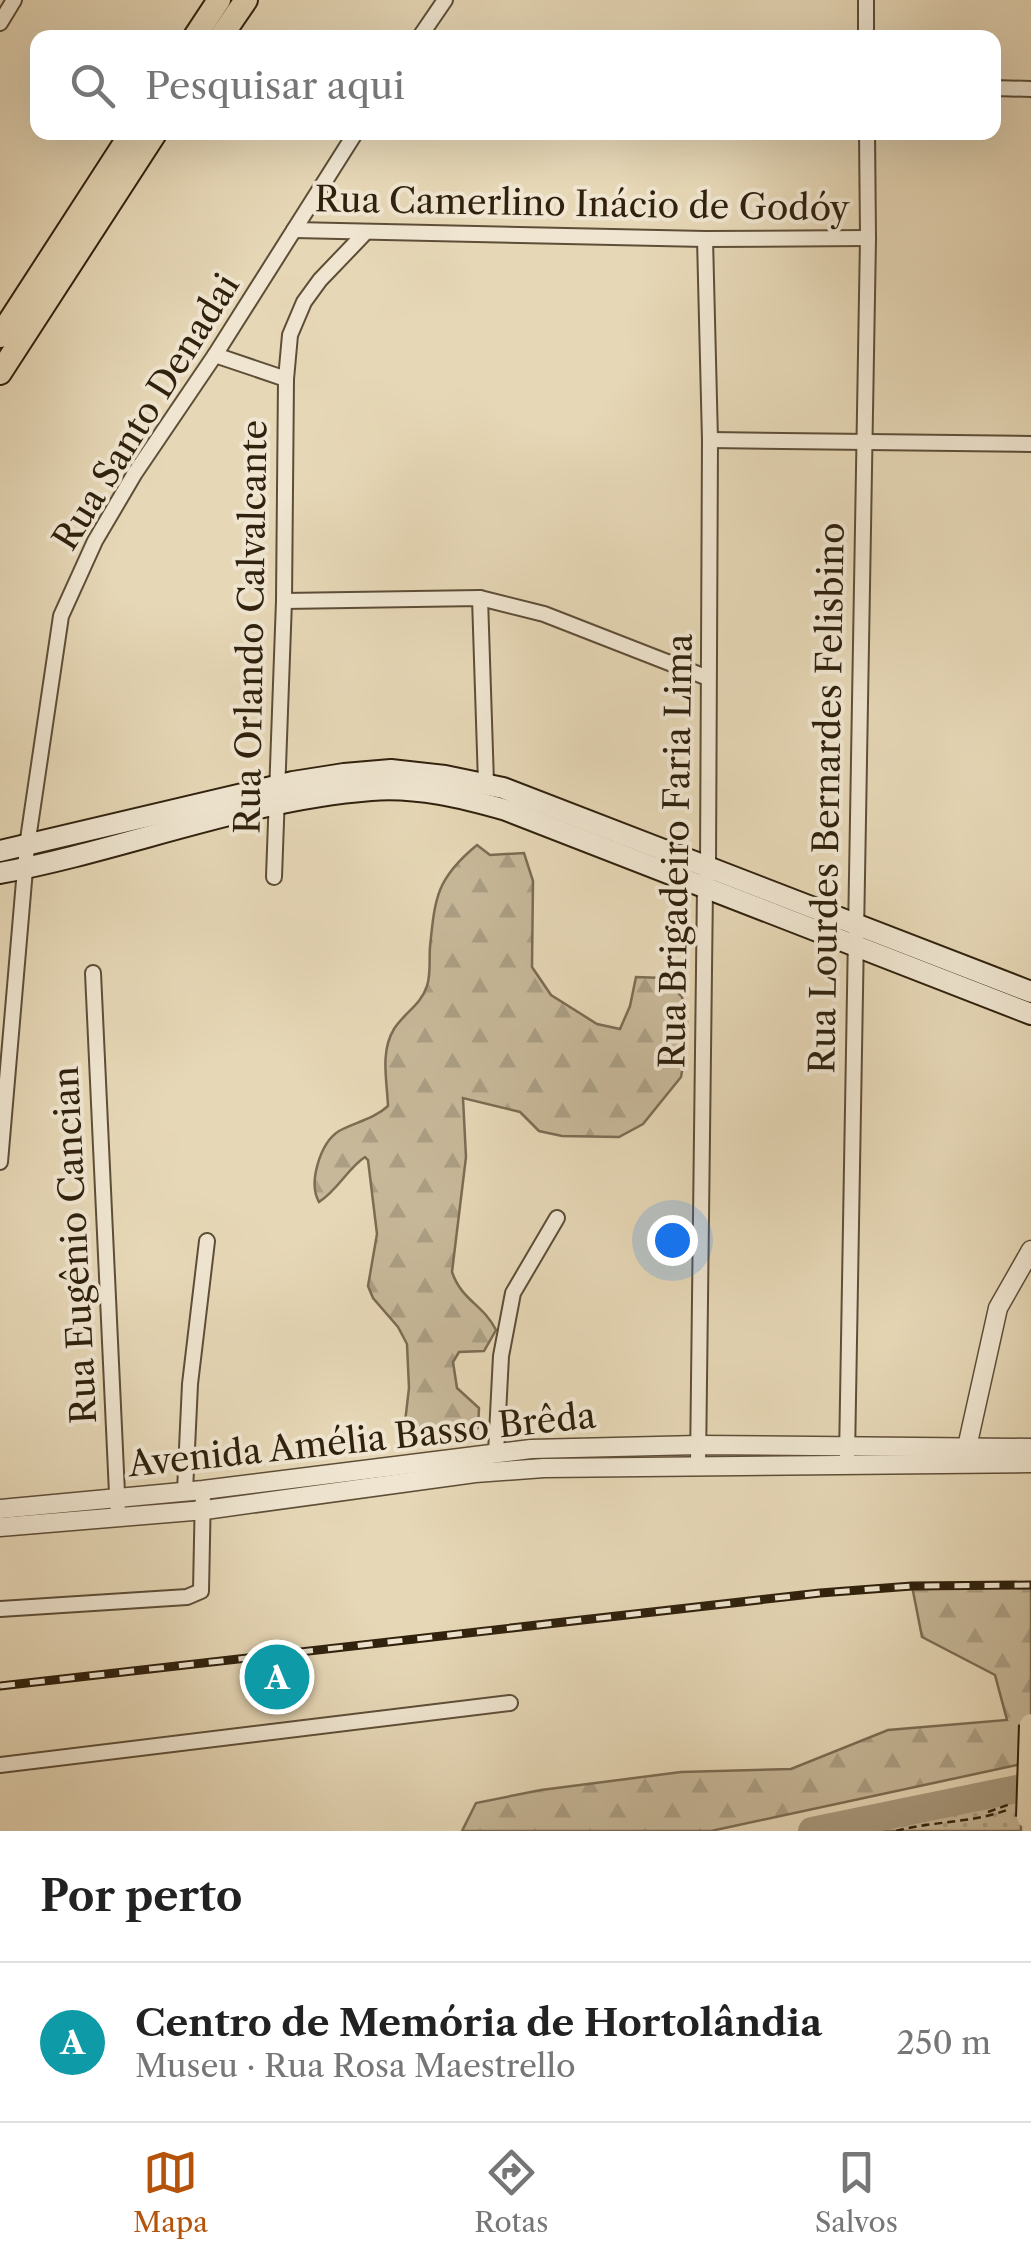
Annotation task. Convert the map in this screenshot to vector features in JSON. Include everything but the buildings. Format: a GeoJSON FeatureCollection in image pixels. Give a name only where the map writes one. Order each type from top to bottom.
{"type":"FeatureCollection","features":[{"type":"Feature","properties":{"kind":"main road"},"geometry":{"type":"LineString","coordinates":[[199,30],[219,0]]}},
{"type":"Feature","properties":{"kind":"main road"},"geometry":{"type":"LineString","coordinates":[[225,30],[246,0]]}},
{"type":"Feature","properties":{"kind":"main road"},"geometry":{"type":"LineString","coordinates":[[0,336],[127,140]]}},
{"type":"Feature","properties":{"kind":"main road"},"geometry":{"type":"LineString","coordinates":[[0,373],[151,140]]}},
{"type":"Feature","properties":{"kind":"main road"},"geometry":{"type":"LineString","coordinates":[[0,873],[344,774],[391,770],[486,783],[855,936],[1031,1014]]}},
{"type":"Feature","properties":{"kind":"main road"},"geometry":{"type":"LineString","coordinates":[[0,851],[278,795],[375,790],[474,800],[707,877]]}},
{"type":"Feature","properties":{"kind":"main road"},"geometry":{"type":"LineString","coordinates":[[855,936],[1031,992]]}},
{"type":"Feature","properties":{"kind":"main road"},"geometry":{"type":"LineString","coordinates":[[1024,1818],[1031,1724]]}},
{"type":"Feature","properties":{"kind":"street"},"geometry":{"type":"LineString","coordinates":[[0,23],[14,0]]}},
{"type":"Feature","properties":{"kind":"street"},"geometry":{"type":"LineString","coordinates":[[424,30],[445,0]]}},
{"type":"Feature","properties":{"kind":"street"},"geometry":{"type":"LineString","coordinates":[[866,0],[866,30]]}},
{"type":"Feature","properties":{"kind":"street"},"geometry":{"type":"LineString","coordinates":[[1001,88],[1031,90]]}},
{"type":"Feature","properties":{"kind":"street","name":"Rua Santo Denadai"},"geometry":{"type":"LineString","coordinates":[[0,1162],[24,868],[61,616],[95,541],[135,473],[351,140]]}},
{"type":"Feature","properties":{"kind":"street","name":"Rua Lourdes Bernardes Felisbino"},"geometry":{"type":"LineString","coordinates":[[847,1455],[867,140]]}},
{"type":"Feature","properties":{"kind":"street","name":"Rua Camerlino Inácio de Godóy"},"geometry":{"type":"LineString","coordinates":[[294,230],[704,239],[868,238]]}},
{"type":"Feature","properties":{"kind":"street","name":"Rua Orlando Calvalcante"},"geometry":{"type":"LineString","coordinates":[[274,877],[290,335],[304,302],[320,280],[366,232]]}},
{"type":"Feature","properties":{"kind":"street","name":"Rua Brigadeiro Faria Lima"},"geometry":{"type":"LineString","coordinates":[[698,1455],[710,440],[704,239]]}},
{"type":"Feature","properties":{"kind":"street","name":"Rua Orlando Calvalcante"},"geometry":{"type":"LineString","coordinates":[[215,355],[286,378]]}},
{"type":"Feature","properties":{"kind":"street"},"geometry":{"type":"LineString","coordinates":[[710,440],[1031,444]]}},
{"type":"Feature","properties":{"kind":"street"},"geometry":{"type":"LineString","coordinates":[[284,601],[480,598],[544,614],[708,678]]}},
{"type":"Feature","properties":{"kind":"street"},"geometry":{"type":"LineString","coordinates":[[480,598],[486,783]]}},
{"type":"Feature","properties":{"kind":"street","name":"Rua Eugênio Cancian"},"geometry":{"type":"LineString","coordinates":[[92,973],[118,1506]]}},
{"type":"Feature","properties":{"kind":"street"},"geometry":{"type":"LineString","coordinates":[[496,1453],[501,1356],[513,1293],[556,1218]]}},
{"type":"Feature","properties":{"kind":"street"},"geometry":{"type":"LineString","coordinates":[[0,1608],[194,1595],[201,1591],[204,1582],[190,1384],[208,1240]]}},
{"type":"Feature","properties":{"kind":"street"},"geometry":{"type":"LineString","coordinates":[[967,1447],[998,1308],[1023,1277],[1031,1250]]}},
{"type":"Feature","properties":{"kind":"street","name":"Avenida Amélia Basso Brêda"},"geometry":{"type":"LineString","coordinates":[[0,1509],[118,1506],[496,1453],[568,1447],[698,1455],[847,1455],[1031,1464]]}},
{"type":"Feature","properties":{"kind":"street","name":"Avenida Amélia Basso Brêda"},"geometry":{"type":"LineString","coordinates":[[847,1455],[967,1447],[1031,1448]]}},
{"type":"Feature","properties":{"kind":"street","name":"Avenida Amélia Basso Brêda"},"geometry":{"type":"LineString","coordinates":[[0,1527],[118,1506],[198,1497],[698,1455]]}},
{"type":"Feature","properties":{"kind":"street"},"geometry":{"type":"LineString","coordinates":[[0,1764],[510,1702]]}},
{"type":"Feature","properties":{"kind":"path"},"geometry":{"type":"LineString","coordinates":[[896,1831],[925,1823],[1024,1818]]}},
{"type":"Feature","properties":{"kind":"green space"},"geometry":{"type":"Polygon","coordinates":[[[477,845],[490,855],[524,853],[533,881],[532,967],[551,995],[597,1024],[620,1029],[636,977],[664,978],[682,997],[687,1021],[686,1049],[681,1077],[643,1124],[619,1137],[562,1136],[539,1131],[520,1112],[463,1098],[466,1157],[452,1272],[461,1290],[496,1330],[484,1351],[459,1352],[453,1362],[457,1388],[479,1408],[478,1428],[439,1443],[422,1438],[405,1422],[409,1388],[407,1344],[368,1286],[377,1234],[368,1160],[365,1157],[359,1162],[319,1202],[315,1174],[332,1137],[388,1106],[387,1047],[398,1023],[427,986],[440,889],[453,868],[477,845]]]}},
{"type":"Feature","properties":{"kind":"green space"},"geometry":{"type":"Polygon","coordinates":[[[912,1586],[1031,1586],[1031,1762],[711,1831],[462,1831],[476,1803],[541,1790],[681,1772],[791,1769],[888,1730],[1007,1720],[995,1675],[922,1637],[912,1586]]]}},
{"type":"Feature","properties":{"kind":"green space"},"geometry":{"type":"Polygon","coordinates":[[[1021,1792],[1021,1831],[835,1831],[1021,1792]]]}},
{"type":"Feature","properties":{"kind":"waterway"},"geometry":{"type":"LineString","coordinates":[[812,1831],[1031,1786]]}},
{"type":"Feature","properties":{"kind":"railway"},"geometry":{"type":"LineString","coordinates":[[0,1686],[820,1593],[912,1586],[1031,1585]]}},
{"type":"Feature","properties":{"kind":"place","name":"Centro de Memória de Hortolândia"},"geometry":{"type":"Point","coordinates":[277,1677]}}]}
